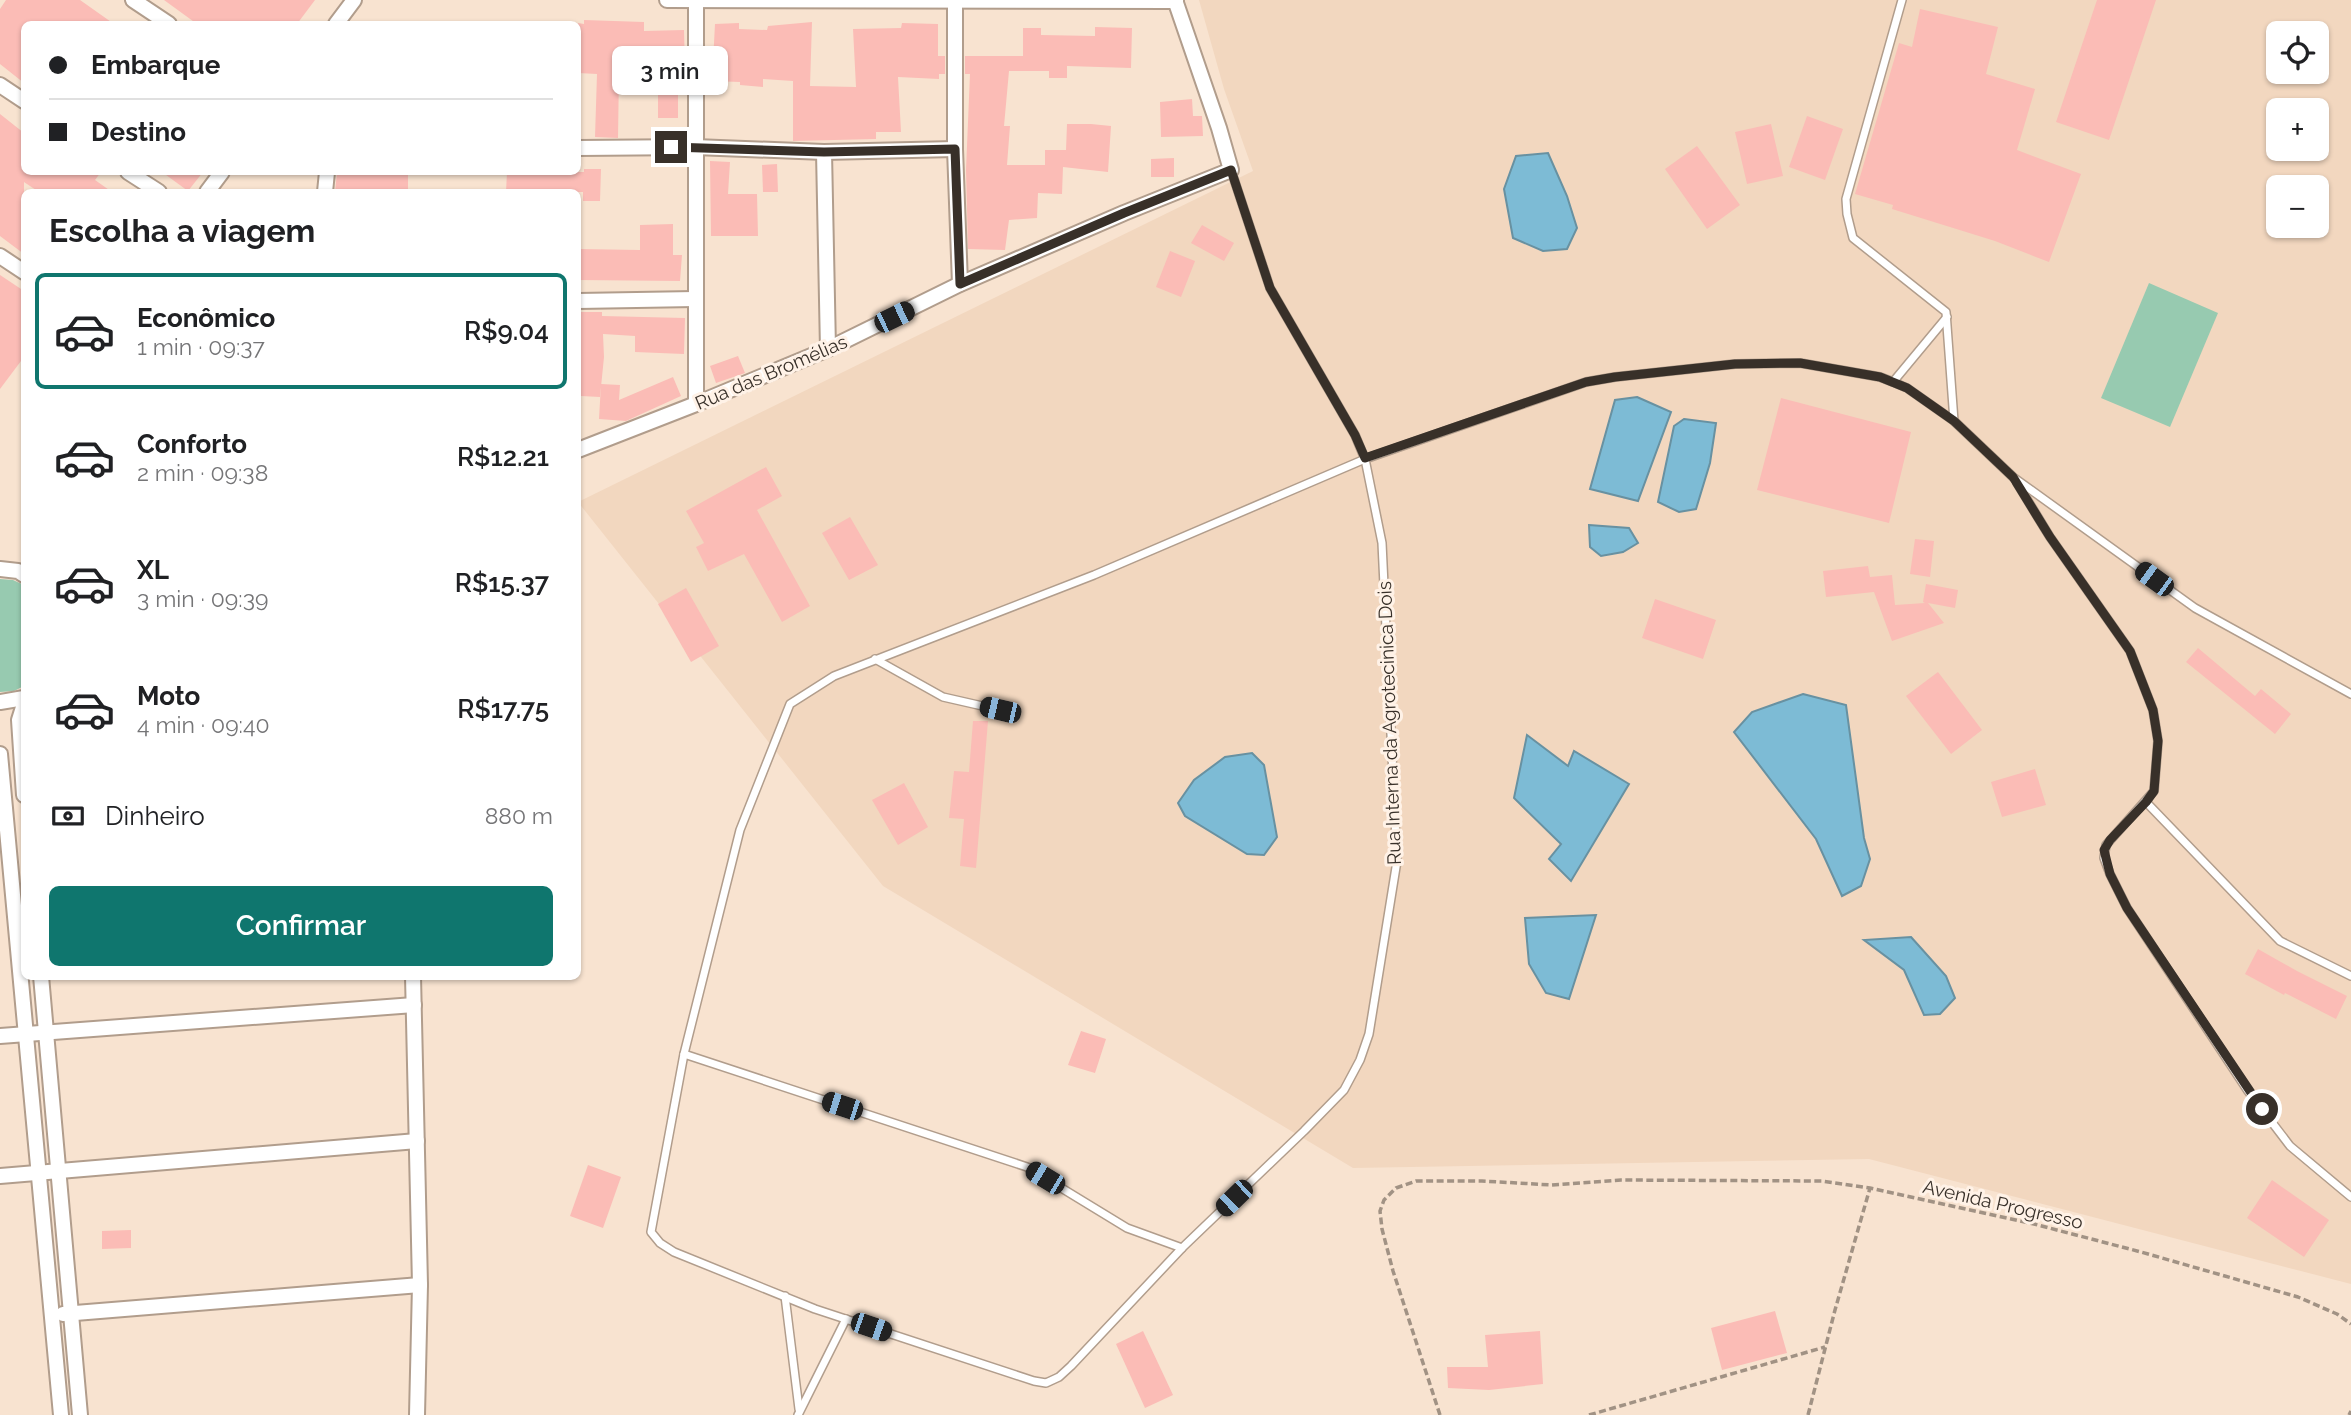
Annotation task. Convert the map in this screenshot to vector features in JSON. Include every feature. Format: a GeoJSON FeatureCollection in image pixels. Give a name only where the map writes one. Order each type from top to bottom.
{"type":"FeatureCollection","features":[{"type":"Feature","properties":{"kind":"street"},"geometry":{"type":"LineString","coordinates":[[133,0],[164,21]]}},
{"type":"Feature","properties":{"kind":"street"},"geometry":{"type":"LineString","coordinates":[[667,0],[1175,0]]}},
{"type":"Feature","properties":{"kind":"street","name":"Rua Interna da Agrotecinica Dois"},"geometry":{"type":"LineString","coordinates":[[1175,0],[1231,170]]}},
{"type":"Feature","properties":{"kind":"street"},"geometry":{"type":"LineString","coordinates":[[695,404],[696,1]]}},
{"type":"Feature","properties":{"kind":"street"},"geometry":{"type":"LineString","coordinates":[[955,1],[955,149],[960,284]]}},
{"type":"Feature","properties":{"kind":"street"},"geometry":{"type":"LineString","coordinates":[[338,21],[352,3]]}},
{"type":"Feature","properties":{"kind":"street"},"geometry":{"type":"LineString","coordinates":[[349,21],[352,3]]}},
{"type":"Feature","properties":{"kind":"street"},"geometry":{"type":"LineString","coordinates":[[0,85],[21,99]]}},
{"type":"Feature","properties":{"kind":"street"},"geometry":{"type":"LineString","coordinates":[[581,148],[695,147],[824,152],[955,149]]}},
{"type":"Feature","properties":{"kind":"street"},"geometry":{"type":"LineString","coordinates":[[824,152],[828,349]]}},
{"type":"Feature","properties":{"kind":"street","name":"Rua das Bromélias"},"geometry":{"type":"LineString","coordinates":[[581,449],[828,349],[960,284],[1231,170]]}},
{"type":"Feature","properties":{"kind":"street"},"geometry":{"type":"LineString","coordinates":[[133,175],[154,189]]}},
{"type":"Feature","properties":{"kind":"street"},"geometry":{"type":"LineString","coordinates":[[0,256],[21,270]]}},
{"type":"Feature","properties":{"kind":"street"},"geometry":{"type":"LineString","coordinates":[[581,301],[695,299]]}},
{"type":"Feature","properties":{"kind":"street"},"geometry":{"type":"LineString","coordinates":[[0,569],[21,573]]}},
{"type":"Feature","properties":{"kind":"street"},"geometry":{"type":"LineString","coordinates":[[0,702],[21,698]]}},
{"type":"Feature","properties":{"kind":"street"},"geometry":{"type":"LineString","coordinates":[[21,714],[21,738]]}},
{"type":"Feature","properties":{"kind":"street"},"geometry":{"type":"LineString","coordinates":[[0,761],[19,893],[21,933]]}},
{"type":"Feature","properties":{"kind":"street"},"geometry":{"type":"LineString","coordinates":[[23,980],[61,1415]]}},
{"type":"Feature","properties":{"kind":"street"},"geometry":{"type":"LineString","coordinates":[[41,980],[80,1415]]}},
{"type":"Feature","properties":{"kind":"street"},"geometry":{"type":"LineString","coordinates":[[413,980],[419,1284],[416,1415]]}},
{"type":"Feature","properties":{"kind":"street"},"geometry":{"type":"LineString","coordinates":[[0,1036],[414,1005]]}},
{"type":"Feature","properties":{"kind":"street"},"geometry":{"type":"LineString","coordinates":[[0,1176],[417,1141]]}},
{"type":"Feature","properties":{"kind":"street"},"geometry":{"type":"LineString","coordinates":[[52,1315],[419,1284]]}},
{"type":"Feature","properties":{"kind":"lane"},"geometry":{"type":"LineString","coordinates":[[1902,0],[1846,199],[1847,214],[1853,238],[1942,308],[1947,317],[1954,421]]}},
{"type":"Feature","properties":{"kind":"lane","name":"Rua Interna da Agrotecinica Dois"},"geometry":{"type":"LineString","coordinates":[[846,1319],[1034,1381],[1046,1383],[1059,1377],[1182,1248],[1344,1090],[1360,1060],[1369,1034],[1397,861],[1382,542],[1365,458],[1355,435],[1270,288],[1231,170]]}},
{"type":"Feature","properties":{"kind":"lane"},"geometry":{"type":"LineString","coordinates":[[1893,382],[1947,317]]}},
{"type":"Feature","properties":{"kind":"lane"},"geometry":{"type":"LineString","coordinates":[[799,1412],[846,1319],[674,1252],[660,1243],[652,1232],[684,1054],[740,830],[790,704],[834,676],[1094,575],[1365,458],[1586,382],[1735,364],[1800,363],[1880,377],[1907,388],[1954,421],[2013,477],[2194,608],[2351,694]]}},
{"type":"Feature","properties":{"kind":"lane"},"geometry":{"type":"LineString","coordinates":[[2013,477],[2050,537],[2130,651],[2153,710],[2158,741],[2154,791],[2104,850],[2110,874],[2127,908],[2248,1091],[2290,1146],[2351,1197]]}},
{"type":"Feature","properties":{"kind":"lane"},"geometry":{"type":"LineString","coordinates":[[875,659],[943,697],[1000,710]]}},
{"type":"Feature","properties":{"kind":"lane"},"geometry":{"type":"LineString","coordinates":[[2146,802],[2280,941],[2351,976]]}},
{"type":"Feature","properties":{"kind":"lane"},"geometry":{"type":"LineString","coordinates":[[684,1054],[1027,1167],[1127,1228],[1182,1248]]}},
{"type":"Feature","properties":{"kind":"lane"},"geometry":{"type":"LineString","coordinates":[[785,1296],[799,1412]]}},
{"type":"Feature","properties":{"kind":"path","name":"Avenida Progresso"},"geometry":{"type":"LineString","coordinates":[[1440,1415],[1393,1271],[1380,1211],[1384,1200],[1396,1188],[1416,1181],[1552,1185],[1620,1180],[1822,1181],[1870,1188],[2034,1224],[2141,1252],[2298,1297],[2337,1314],[2351,1324]]}},
{"type":"Feature","properties":{"kind":"path"},"geometry":{"type":"LineString","coordinates":[[1808,1415],[1870,1188]]}},
{"type":"Feature","properties":{"kind":"path"},"geometry":{"type":"LineString","coordinates":[[1589,1415],[1825,1347]]}},
{"type":"Feature","properties":{"kind":"shaded area"},"geometry":{"type":"Polygon","coordinates":[[[1199,0],[2351,0],[2351,1284],[1869,1159],[1353,1168],[883,886],[581,506],[581,501],[1253,171],[1224,89],[1199,0]]]}},
{"type":"Feature","properties":{"kind":"green space"},"geometry":{"type":"Polygon","coordinates":[[[2149,283],[2218,313],[2170,427],[2101,398],[2149,283]]]}},
{"type":"Feature","properties":{"kind":"green space"},"geometry":{"type":"Polygon","coordinates":[[[0,579],[21,584],[21,688],[0,692],[0,579]]]}},
{"type":"Feature","properties":{"kind":"water"},"geometry":{"type":"Polygon","coordinates":[[[1548,153],[1567,196],[1577,228],[1567,249],[1543,251],[1513,238],[1504,189],[1516,156],[1548,153]]]}},
{"type":"Feature","properties":{"kind":"water"},"geometry":{"type":"Polygon","coordinates":[[[1637,397],[1671,412],[1638,501],[1590,489],[1615,400],[1637,397]]]}},
{"type":"Feature","properties":{"kind":"water"},"geometry":{"type":"Polygon","coordinates":[[[1684,419],[1716,423],[1710,463],[1696,509],[1679,512],[1658,502],[1674,426],[1684,419]]]}},
{"type":"Feature","properties":{"kind":"water"},"geometry":{"type":"Polygon","coordinates":[[[1589,525],[1629,528],[1638,543],[1623,552],[1601,556],[1590,547],[1589,525]]]}},
{"type":"Feature","properties":{"kind":"water"},"geometry":{"type":"Polygon","coordinates":[[[1803,694],[1846,705],[1864,838],[1870,859],[1861,886],[1842,896],[1816,839],[1734,732],[1752,712],[1803,694]]]}},
{"type":"Feature","properties":{"kind":"water"},"geometry":{"type":"Polygon","coordinates":[[[1527,735],[1568,766],[1574,751],[1629,784],[1571,881],[1549,859],[1561,844],[1514,798],[1527,735]]]}},
{"type":"Feature","properties":{"kind":"water"},"geometry":{"type":"Polygon","coordinates":[[[1252,753],[1264,765],[1277,837],[1264,855],[1247,854],[1185,816],[1178,803],[1194,780],[1225,757],[1252,753]]]}},
{"type":"Feature","properties":{"kind":"water"},"geometry":{"type":"Polygon","coordinates":[[[1596,915],[1569,999],[1546,993],[1529,964],[1525,918],[1596,915]]]}},
{"type":"Feature","properties":{"kind":"water"},"geometry":{"type":"Polygon","coordinates":[[[1911,937],[1946,976],[1955,998],[1940,1014],[1924,1015],[1904,970],[1864,940],[1911,937]]]}},
{"type":"Feature","properties":{"kind":"building"},"geometry":{"type":"Polygon","coordinates":[[[6,0],[80,0],[110,21],[21,21],[21,81],[0,64],[0,9],[6,0]]]}},
{"type":"Feature","properties":{"kind":"building"},"geometry":{"type":"Polygon","coordinates":[[[164,0],[315,0],[299,21],[193,21],[164,0]]]}},
{"type":"Feature","properties":{"kind":"building"},"geometry":{"type":"Polygon","coordinates":[[[2097,0],[2156,0],[2109,140],[2056,122],[2097,0]]]}},
{"type":"Feature","properties":{"kind":"building"},"geometry":{"type":"Polygon","coordinates":[[[1920,9],[1998,27],[1986,74],[2035,89],[2017,150],[2081,174],[2049,262],[1995,241],[1892,209],[1893,205],[1855,194],[1899,43],[1912,47],[1920,9]]]}},
{"type":"Feature","properties":{"kind":"building"},"geometry":{"type":"Polygon","coordinates":[[[584,20],[644,22],[644,31],[684,30],[685,69],[678,69],[678,118],[658,118],[658,73],[619,72],[618,138],[595,137],[597,74],[581,73],[581,24],[584,24],[584,20]]]}},
{"type":"Feature","properties":{"kind":"building"},"geometry":{"type":"Polygon","coordinates":[[[812,22],[810,86],[856,87],[853,29],[901,28],[902,23],[938,24],[938,56],[945,56],[945,74],[939,74],[939,79],[898,77],[901,132],[876,132],[876,139],[793,141],[793,81],[763,79],[763,87],[740,85],[740,82],[712,81],[715,24],[739,23],[739,29],[767,30],[768,26],[812,22]]]}},
{"type":"Feature","properties":{"kind":"building"},"geometry":{"type":"Polygon","coordinates":[[[1095,27],[1132,28],[1131,68],[1067,66],[1067,78],[1049,78],[1049,71],[1009,71],[1004,126],[1010,126],[1007,165],[1045,165],[1045,150],[1066,150],[1067,124],[1091,124],[1111,126],[1108,172],[1063,167],[1062,194],[1038,193],[1037,218],[1009,220],[1005,250],[968,249],[966,170],[970,74],[965,74],[965,56],[1023,56],[1023,28],[1041,28],[1041,35],[1095,36],[1095,27]]]}},
{"type":"Feature","properties":{"kind":"building"},"geometry":{"type":"Polygon","coordinates":[[[1192,99],[1193,116],[1202,116],[1203,136],[1161,137],[1160,102],[1192,99]]]}},
{"type":"Feature","properties":{"kind":"building"},"geometry":{"type":"Polygon","coordinates":[[[0,114],[21,131],[21,175],[99,175],[95,180],[108,189],[34,189],[24,182],[24,189],[21,189],[21,252],[0,236],[0,114]]]}},
{"type":"Feature","properties":{"kind":"building"},"geometry":{"type":"Polygon","coordinates":[[[1807,116],[1843,129],[1825,180],[1789,167],[1807,116]]]}},
{"type":"Feature","properties":{"kind":"building"},"geometry":{"type":"Polygon","coordinates":[[[1771,124],[1783,176],[1747,184],[1735,132],[1771,124]]]}},
{"type":"Feature","properties":{"kind":"building"},"geometry":{"type":"Polygon","coordinates":[[[1697,146],[1740,205],[1707,229],[1665,169],[1697,146]]]}},
{"type":"Feature","properties":{"kind":"building"},"geometry":{"type":"Polygon","coordinates":[[[1174,158],[1174,177],[1151,177],[1151,159],[1174,158]]]}},
{"type":"Feature","properties":{"kind":"building"},"geometry":{"type":"Polygon","coordinates":[[[710,161],[730,162],[728,194],[757,194],[758,236],[711,236],[710,161]]]}},
{"type":"Feature","properties":{"kind":"building"},"geometry":{"type":"Polygon","coordinates":[[[777,164],[778,192],[763,192],[762,165],[777,164]]]}},
{"type":"Feature","properties":{"kind":"building"},"geometry":{"type":"Polygon","coordinates":[[[584,169],[601,169],[600,201],[583,201],[581,189],[506,189],[507,175],[581,175],[581,172],[584,172],[584,169]]]}},
{"type":"Feature","properties":{"kind":"building"},"geometry":{"type":"Polygon","coordinates":[[[166,175],[201,175],[190,189],[185,189],[166,175]]]}},
{"type":"Feature","properties":{"kind":"building"},"geometry":{"type":"Polygon","coordinates":[[[337,175],[408,175],[408,189],[335,189],[337,175]]]}},
{"type":"Feature","properties":{"kind":"building"},"geometry":{"type":"Polygon","coordinates":[[[673,224],[673,255],[682,255],[680,281],[581,280],[581,249],[640,250],[640,225],[673,224]]]}},
{"type":"Feature","properties":{"kind":"building"},"geometry":{"type":"Polygon","coordinates":[[[1202,225],[1234,243],[1224,261],[1191,243],[1202,225]]]}},
{"type":"Feature","properties":{"kind":"building"},"geometry":{"type":"Polygon","coordinates":[[[1170,251],[1195,261],[1181,297],[1156,287],[1170,251]]]}},
{"type":"Feature","properties":{"kind":"building"},"geometry":{"type":"Polygon","coordinates":[[[0,275],[21,289],[21,361],[0,389],[0,275]]]}},
{"type":"Feature","properties":{"kind":"building"},"geometry":{"type":"Polygon","coordinates":[[[581,312],[602,312],[602,316],[685,318],[684,354],[635,352],[635,336],[603,334],[600,397],[581,396],[581,312]]]}},
{"type":"Feature","properties":{"kind":"building"},"geometry":{"type":"Polygon","coordinates":[[[738,356],[745,373],[716,383],[710,366],[738,356]]]}},
{"type":"Feature","properties":{"kind":"building"},"geometry":{"type":"Polygon","coordinates":[[[673,377],[681,396],[626,421],[599,419],[601,384],[620,385],[619,400],[673,377]]]}},
{"type":"Feature","properties":{"kind":"building"},"geometry":{"type":"Polygon","coordinates":[[[1781,398],[1911,432],[1889,523],[1757,490],[1781,398]]]}},
{"type":"Feature","properties":{"kind":"building"},"geometry":{"type":"Polygon","coordinates":[[[766,467],[782,496],[757,510],[810,606],[782,622],[744,554],[708,571],[696,547],[704,543],[686,511],[766,467]]]}},
{"type":"Feature","properties":{"kind":"building"},"geometry":{"type":"Polygon","coordinates":[[[850,517],[878,565],[849,580],[822,533],[850,517]]]}},
{"type":"Feature","properties":{"kind":"building"},"geometry":{"type":"Polygon","coordinates":[[[1915,539],[1934,541],[1930,577],[1910,574],[1915,539]]]}},
{"type":"Feature","properties":{"kind":"building"},"geometry":{"type":"Polygon","coordinates":[[[1868,566],[1870,577],[1892,575],[1895,605],[1925,603],[1926,584],[1958,590],[1955,608],[1928,603],[1944,623],[1892,641],[1874,592],[1826,597],[1823,571],[1868,566]]]}},
{"type":"Feature","properties":{"kind":"building"},"geometry":{"type":"Polygon","coordinates":[[[686,588],[719,646],[691,662],[658,604],[686,588]]]}},
{"type":"Feature","properties":{"kind":"building"},"geometry":{"type":"Polygon","coordinates":[[[1655,599],[1716,620],[1703,659],[1642,638],[1655,599]]]}},
{"type":"Feature","properties":{"kind":"building"},"geometry":{"type":"Polygon","coordinates":[[[2198,648],[2255,696],[2261,689],[2291,714],[2275,734],[2186,662],[2198,648]]]}},
{"type":"Feature","properties":{"kind":"building"},"geometry":{"type":"Polygon","coordinates":[[[1938,672],[1982,730],[1951,754],[1906,696],[1938,672]]]}},
{"type":"Feature","properties":{"kind":"building"},"geometry":{"type":"Polygon","coordinates":[[[973,721],[988,721],[976,868],[960,866],[964,819],[949,818],[954,771],[969,772],[973,721]]]}},
{"type":"Feature","properties":{"kind":"building"},"geometry":{"type":"Polygon","coordinates":[[[2035,769],[2046,805],[2002,817],[1991,782],[2035,769]]]}},
{"type":"Feature","properties":{"kind":"building"},"geometry":{"type":"Polygon","coordinates":[[[904,783],[928,827],[898,845],[872,800],[904,783]]]}},
{"type":"Feature","properties":{"kind":"building"},"geometry":{"type":"Polygon","coordinates":[[[2258,949],[2347,996],[2336,1019],[2245,974],[2258,949]]]}},
{"type":"Feature","properties":{"kind":"building"},"geometry":{"type":"Polygon","coordinates":[[[1081,1031],[1106,1039],[1095,1073],[1068,1065],[1081,1031]]]}},
{"type":"Feature","properties":{"kind":"building"},"geometry":{"type":"Polygon","coordinates":[[[588,1165],[621,1177],[603,1228],[570,1216],[588,1165]]]}},
{"type":"Feature","properties":{"kind":"building"},"geometry":{"type":"Polygon","coordinates":[[[2272,1180],[2329,1220],[2304,1257],[2247,1218],[2272,1180]]]}},
{"type":"Feature","properties":{"kind":"building"},"geometry":{"type":"Polygon","coordinates":[[[131,1230],[131,1248],[102,1249],[102,1231],[131,1230]]]}},
{"type":"Feature","properties":{"kind":"building"},"geometry":{"type":"Polygon","coordinates":[[[1775,1311],[1787,1353],[1722,1370],[1711,1328],[1775,1311]]]}},
{"type":"Feature","properties":{"kind":"building"},"geometry":{"type":"Polygon","coordinates":[[[1143,1331],[1173,1395],[1145,1408],[1116,1344],[1143,1331]]]}},
{"type":"Feature","properties":{"kind":"building"},"geometry":{"type":"Polygon","coordinates":[[[1540,1331],[1543,1384],[1489,1390],[1448,1388],[1447,1367],[1488,1367],[1485,1335],[1540,1331]]]}},
{"type":"Feature","properties":{"kind":"route"},"geometry":{"type":"LineString","coordinates":[[671,147],[824,152],[955,149],[960,284],[1231,170],[1270,288],[1355,435],[1365,458],[1586,382],[1615,377],[1735,364],[1800,363],[1880,377],[1907,388],[1954,421],[2013,477],[2050,537],[2130,651],[2153,710],[2158,741],[2154,791],[2106,845],[2105,858],[2127,908],[2262,1109]]}}]}
